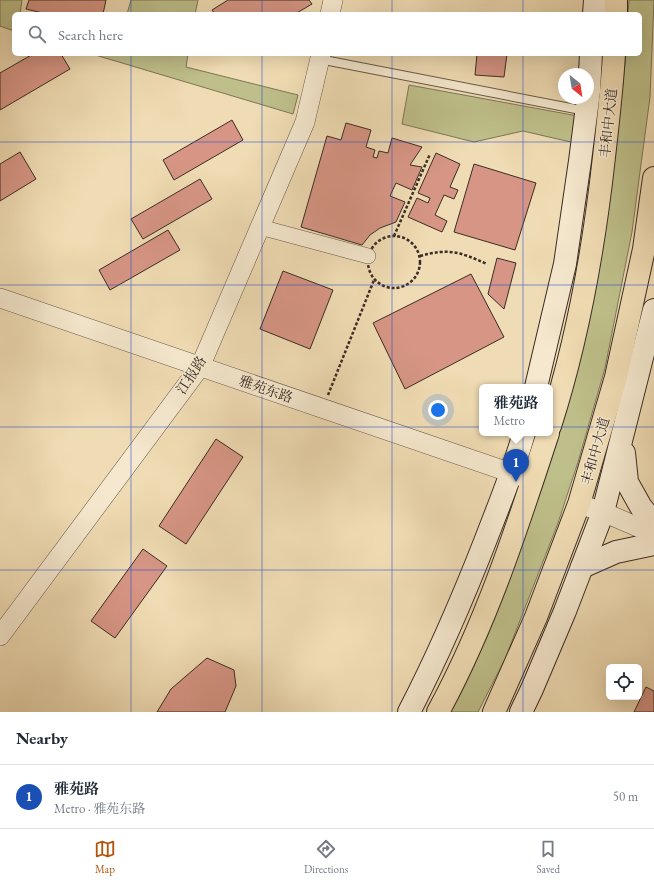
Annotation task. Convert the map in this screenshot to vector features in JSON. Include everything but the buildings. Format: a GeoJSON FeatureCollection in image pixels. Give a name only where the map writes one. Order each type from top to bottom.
{"type":"FeatureCollection","features":[{"type":"Feature","properties":{"kind":"main road"},"geometry":{"type":"LineString","coordinates":[[594,12],[595,0]]}},
{"type":"Feature","properties":{"kind":"main road"},"geometry":{"type":"LineString","coordinates":[[616,0],[616,12]]}},
{"type":"Feature","properties":{"kind":"main road"},"geometry":{"type":"LineString","coordinates":[[537,384],[565,264],[586,111],[591,56]]}},
{"type":"Feature","properties":{"kind":"main road","name":"丰和中大道"},"geometry":{"type":"LineString","coordinates":[[553,417],[560,395],[583,296],[599,208],[613,85],[614,56]]}},
{"type":"Feature","properties":{"kind":"main road","name":"丰和中大道"},"geometry":{"type":"LineString","coordinates":[[494,712],[536,617],[579,504],[616,377],[644,249],[654,178]]}},
{"type":"Feature","properties":{"kind":"main road"},"geometry":{"type":"LineString","coordinates":[[521,712],[532,689],[603,512],[654,310]]}},
{"type":"Feature","properties":{"kind":"main road"},"geometry":{"type":"LineString","coordinates":[[409,712],[430,671],[460,604],[523,436]]}},
{"type":"Feature","properties":{"kind":"main road"},"geometry":{"type":"LineString","coordinates":[[438,712],[453,684],[497,585],[547,436]]}},
{"type":"Feature","properties":{"kind":"main road"},"geometry":{"type":"LineString","coordinates":[[622,440],[627,482],[641,507],[654,523]]}},
{"type":"Feature","properties":{"kind":"main road"},"geometry":{"type":"LineString","coordinates":[[582,567],[616,552],[654,544]]}},
{"type":"Feature","properties":{"kind":"street"},"geometry":{"type":"LineString","coordinates":[[330,12],[333,0]]}},
{"type":"Feature","properties":{"kind":"street","name":"江报路"},"geometry":{"type":"LineString","coordinates":[[0,636],[200,367],[305,122],[320,57]]}},
{"type":"Feature","properties":{"kind":"street"},"geometry":{"type":"LineString","coordinates":[[262,222],[370,252]]}},
{"type":"Feature","properties":{"kind":"street","name":"雅苑东路"},"geometry":{"type":"LineString","coordinates":[[0,298],[533,480]]}},
{"type":"Feature","properties":{"kind":"street"},"geometry":{"type":"LineString","coordinates":[[579,504],[603,512],[654,534]]}},
{"type":"Feature","properties":{"kind":"lane"},"geometry":{"type":"LineString","coordinates":[[320,57],[586,111]]}},
{"type":"Feature","properties":{"kind":"path"},"geometry":{"type":"LineString","coordinates":[[394,236],[430,154]]}},
{"type":"Feature","properties":{"kind":"path"},"geometry":{"type":"LineString","coordinates":[[394,236],[403,237],[416,248],[420,256],[420,265],[418,273],[413,281],[398,289],[389,289],[381,286],[374,280],[369,273],[367,265],[370,252],[377,241],[385,237],[394,236]]}},
{"type":"Feature","properties":{"kind":"path"},"geometry":{"type":"LineString","coordinates":[[420,256],[434,252],[449,251],[465,254],[487,264]]}},
{"type":"Feature","properties":{"kind":"path"},"geometry":{"type":"LineString","coordinates":[[322,409],[374,280]]}},
{"type":"Feature","properties":{"kind":"green space"},"geometry":{"type":"Polygon","coordinates":[[[0,0],[22,0],[20,12],[12,12],[12,30],[0,26],[0,0]]]}},
{"type":"Feature","properties":{"kind":"green space"},"geometry":{"type":"Polygon","coordinates":[[[131,0],[198,0],[195,12],[128,12],[131,0]]]}},
{"type":"Feature","properties":{"kind":"green space"},"geometry":{"type":"Polygon","coordinates":[[[629,0],[654,0],[650,97],[632,232],[605,368],[578,462],[558,523],[505,659],[478,712],[449,712],[537,436],[553,436],[553,386],[605,223],[618,130],[626,56],[642,56],[642,12],[628,12],[629,0]]]}},
{"type":"Feature","properties":{"kind":"green space"},"geometry":{"type":"Polygon","coordinates":[[[99,56],[188,56],[186,67],[298,95],[293,114],[99,56]]]}},
{"type":"Feature","properties":{"kind":"green space"},"geometry":{"type":"Polygon","coordinates":[[[409,85],[578,116],[575,143],[523,131],[474,142],[402,124],[409,85]]]}},
{"type":"Feature","properties":{"kind":"place","name":"雅苑路"},"geometry":{"type":"Point","coordinates":[516,482]}}]}
